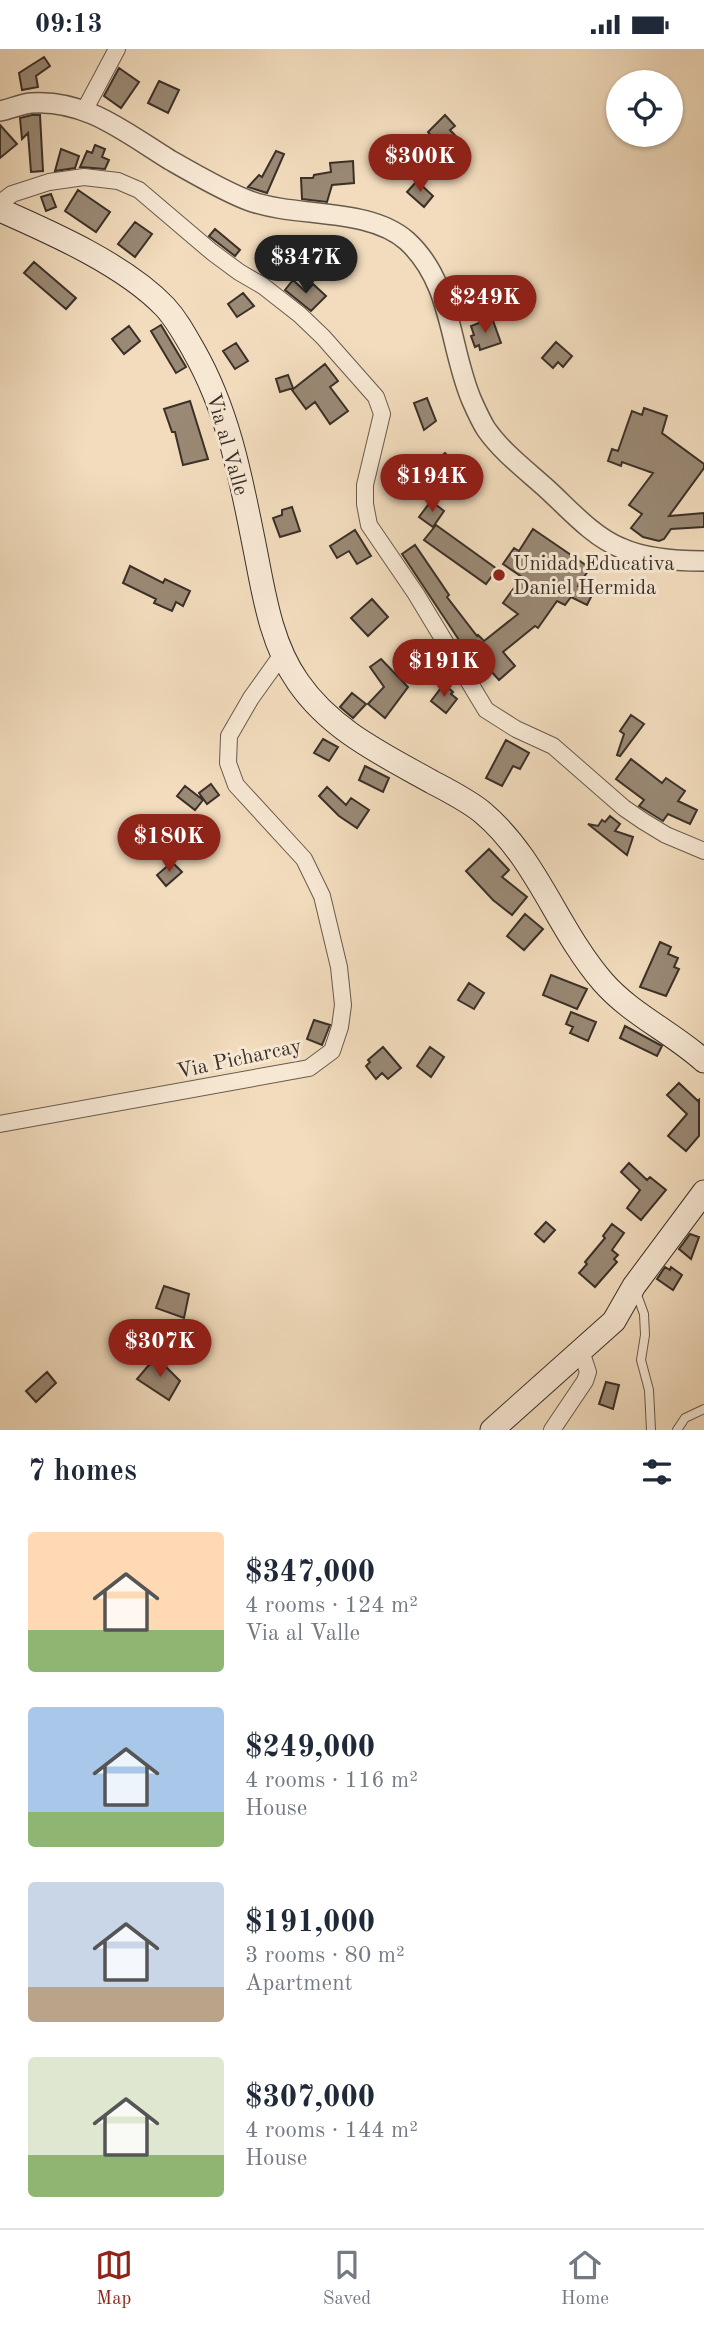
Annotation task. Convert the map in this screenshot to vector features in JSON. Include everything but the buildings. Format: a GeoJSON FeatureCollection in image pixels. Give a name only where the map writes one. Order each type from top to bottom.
{"type":"FeatureCollection","features":[{"type":"Feature","properties":{"kind":"main road","name":"Via al Valle"},"geometry":{"type":"LineString","coordinates":[[0,210],[63,238],[137,283],[164,305],[176,320],[206,372],[222,408],[239,467],[260,572],[281,656]]}},
{"type":"Feature","properties":{"kind":"main road"},"geometry":{"type":"LineString","coordinates":[[281,656],[313,703],[331,720],[369,747],[480,811],[511,840],[531,868],[582,955],[602,981],[620,1000],[704,1061]]}},
{"type":"Feature","properties":{"kind":"main road"},"geometry":{"type":"LineString","coordinates":[[492,1430],[614,1321],[634,1286],[704,1192]]}},
{"type":"Feature","properties":{"kind":"street"},"geometry":{"type":"LineString","coordinates":[[84,111],[117,49]]}},
{"type":"Feature","properties":{"kind":"street"},"geometry":{"type":"LineString","coordinates":[[0,111],[29,103],[53,103],[84,111],[111,122],[171,160],[247,200],[271,207],[356,219],[389,229],[407,241],[429,266],[440,290],[471,399],[486,429],[509,454],[596,534],[621,549],[674,561],[704,561]]}},
{"type":"Feature","properties":{"kind":"street"},"geometry":{"type":"LineString","coordinates":[[0,203],[12,194],[49,182],[84,177],[118,181],[139,190],[212,252],[264,286],[308,323],[376,397],[382,414],[365,485],[369,525],[416,594],[486,710],[516,729],[553,746],[624,808],[643,821],[666,835],[704,851]]}},
{"type":"Feature","properties":{"kind":"street","name":"Via Picharcay"},"geometry":{"type":"LineString","coordinates":[[0,1124],[309,1068],[332,1051],[340,1027],[343,1005],[339,967],[322,896],[304,859],[236,785],[228,763],[229,736],[251,698],[281,656]]}},
{"type":"Feature","properties":{"kind":"street"},"geometry":{"type":"LineString","coordinates":[[552,1430],[585,1381],[588,1372],[581,1351]]}},
{"type":"Feature","properties":{"kind":"lane"},"geometry":{"type":"LineString","coordinates":[[634,1286],[643,1314],[645,1335],[641,1360],[649,1390],[651,1430]]}},
{"type":"Feature","properties":{"kind":"lane"},"geometry":{"type":"LineString","coordinates":[[677,1430],[685,1418],[704,1409]]}},
{"type":"Feature","properties":{"kind":"place","name":"Unidad Educativa Daniel Hermida"},"geometry":{"type":"Point","coordinates":[499,575]}}]}
